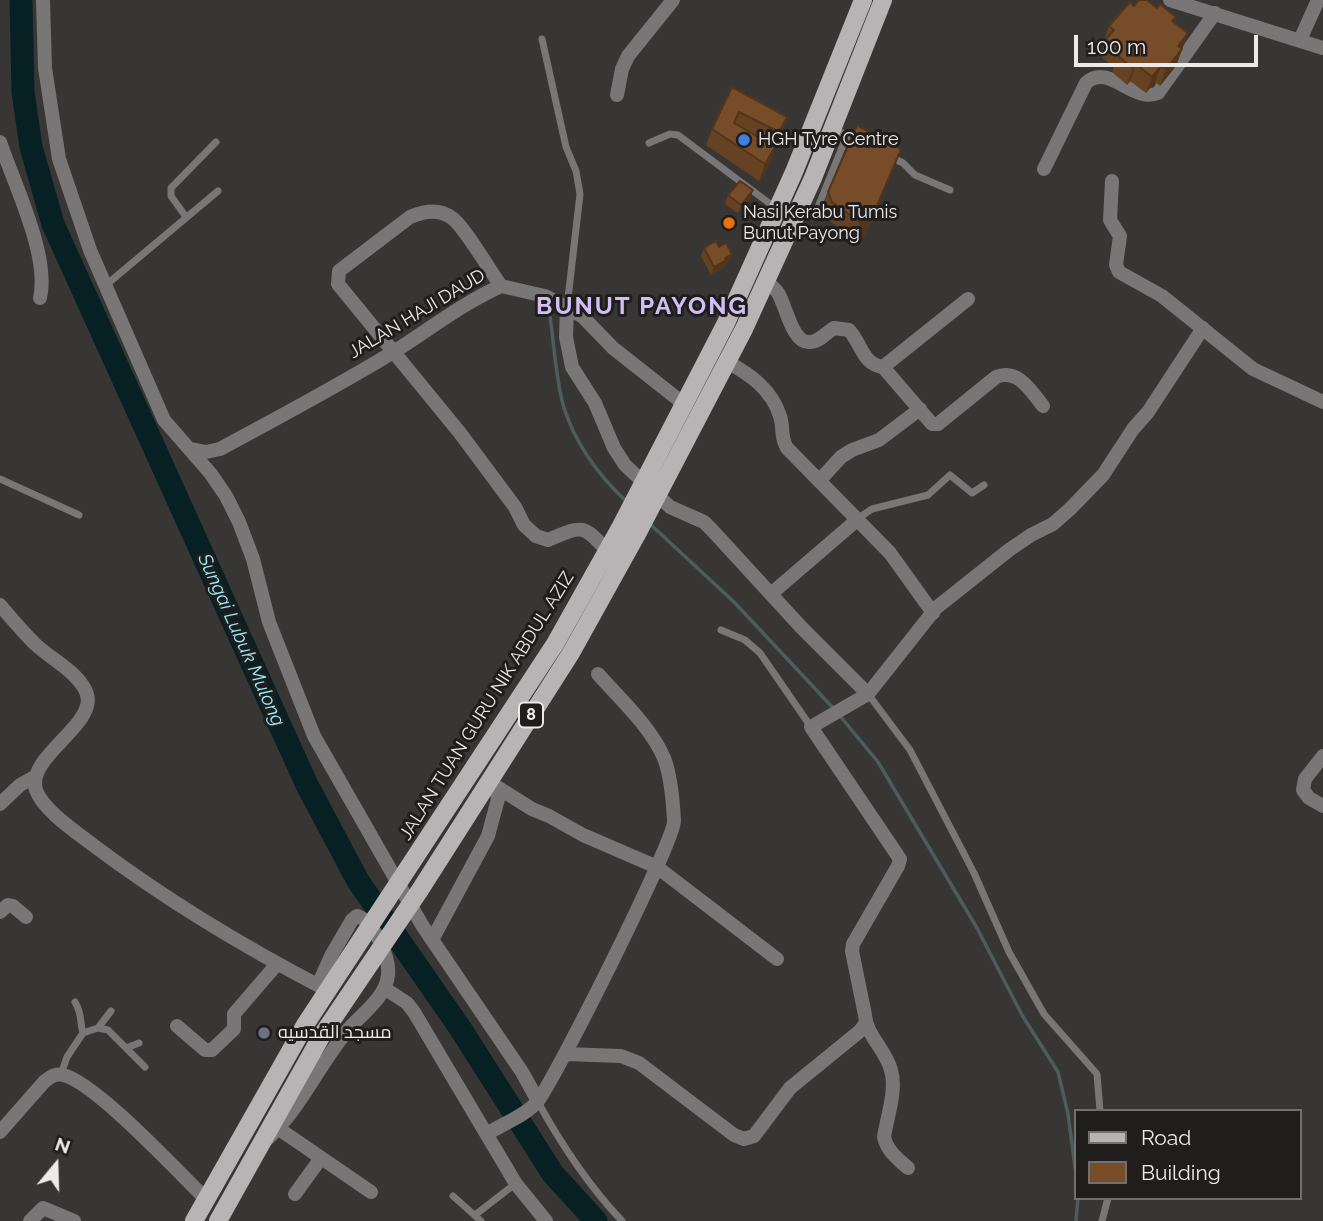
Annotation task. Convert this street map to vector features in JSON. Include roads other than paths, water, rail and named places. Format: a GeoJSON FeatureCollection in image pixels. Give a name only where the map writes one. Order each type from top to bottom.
{"type":"FeatureCollection","features":[{"type":"Feature","properties":{"kind":"main road","name":"JALAN TUAN GURU NIK ABDUL AZIZ"},"geometry":{"type":"LineString","coordinates":[[657,475],[684,404],[726,323],[778,209],[863,0]]}},
{"type":"Feature","properties":{"kind":"main road","name":"JALAN TUAN GURU NIK ABDUL AZIZ"},"geometry":{"type":"LineString","coordinates":[[218,1221],[322,1035],[492,785],[571,653],[657,475],[727,362],[813,178],[822,150],[839,131],[883,0]]}},
{"type":"Feature","properties":{"kind":"main road"},"geometry":{"type":"LineString","coordinates":[[798,161],[812,161],[822,150]]}},
{"type":"Feature","properties":{"kind":"main road","name":"JALAN TUAN GURU NIK ABDUL AZIZ"},"geometry":{"type":"LineString","coordinates":[[194,1221],[323,988],[351,953],[406,873],[555,644],[607,551],[628,532]]}},
{"type":"Feature","properties":{"kind":"street"},"geometry":{"type":"LineString","coordinates":[[43,0],[45,68],[59,159],[90,250],[164,420],[175,435],[191,449],[226,496],[239,522],[253,559],[269,622],[314,736],[375,847],[432,940],[522,1072],[536,1103]]}},
{"type":"Feature","properties":{"kind":"street"},"geometry":{"type":"LineString","coordinates":[[617,95],[622,69],[628,56],[673,0]]}},
{"type":"Feature","properties":{"kind":"street"},"geometry":{"type":"LineString","coordinates":[[1300,40],[1318,0]]}},
{"type":"Feature","properties":{"kind":"street"},"geometry":{"type":"LineString","coordinates":[[1176,1],[1323,48]]}},
{"type":"Feature","properties":{"kind":"street"},"geometry":{"type":"LineString","coordinates":[[1044,169],[1090,79],[1102,77],[1146,95],[1158,93],[1215,13]]}},
{"type":"Feature","properties":{"kind":"street"},"geometry":{"type":"LineString","coordinates":[[0,142],[20,194],[42,269],[43,287],[40,298]]}},
{"type":"Feature","properties":{"kind":"street"},"geometry":{"type":"LineString","coordinates":[[1112,181],[1110,220],[1120,236],[1116,265],[1119,272],[1162,296],[1253,369],[1323,402]]}},
{"type":"Feature","properties":{"kind":"street"},"geometry":{"type":"LineString","coordinates":[[501,286],[453,218],[437,211],[422,212],[410,217],[339,271],[338,278],[338,284],[468,443],[515,508],[524,525],[536,536],[548,540],[581,529],[592,534],[607,551]]}},
{"type":"Feature","properties":{"kind":"street"},"geometry":{"type":"LineString","coordinates":[[766,281],[778,293],[801,340],[809,343],[835,328],[844,328],[853,335],[867,360],[883,367],[929,422],[938,424],[1003,374],[1026,384],[1043,406]]}},
{"type":"Feature","properties":{"kind":"street","name":"JALAN HAJI DAUD"},"geometry":{"type":"LineString","coordinates":[[191,449],[206,452],[220,449],[315,398],[470,301],[501,286],[545,296],[582,316],[613,348],[684,404]]}},
{"type":"Feature","properties":{"kind":"street"},"geometry":{"type":"LineString","coordinates":[[883,367],[968,299]]}},
{"type":"Feature","properties":{"kind":"street"},"geometry":{"type":"LineString","coordinates":[[568,307],[566,337],[572,366],[595,403],[614,448],[625,465],[670,507],[704,522],[801,627],[868,694]]}},
{"type":"Feature","properties":{"kind":"street"},"geometry":{"type":"LineString","coordinates":[[908,1168],[888,1150],[885,1143],[892,1072],[865,1024],[852,947],[900,859],[811,727],[868,694],[933,613],[1009,550],[1053,524],[1103,475],[1203,328]]}},
{"type":"Feature","properties":{"kind":"street"},"geometry":{"type":"LineString","coordinates":[[727,362],[749,373],[761,384],[780,416],[781,440],[905,570],[933,613]]}},
{"type":"Feature","properties":{"kind":"street"},"geometry":{"type":"LineString","coordinates":[[819,481],[841,457],[879,440],[920,409]]}},
{"type":"Feature","properties":{"kind":"street"},"geometry":{"type":"LineString","coordinates":[[772,593],[857,520]]}},
{"type":"Feature","properties":{"kind":"street"},"geometry":{"type":"LineString","coordinates":[[0,605],[35,644],[81,683],[88,694],[87,706],[81,719],[40,766],[36,776],[36,789],[43,801],[66,825],[137,878],[277,964],[323,988],[331,956],[357,916],[373,931],[385,951],[388,976],[384,988],[346,1032],[296,1108],[279,1129],[258,1147]]}},
{"type":"Feature","properties":{"kind":"street"},"geometry":{"type":"LineString","coordinates":[[492,1131],[536,1103],[566,1054],[675,825],[664,760],[636,717],[598,674]]}},
{"type":"Feature","properties":{"kind":"street"},"geometry":{"type":"LineString","coordinates":[[1323,756],[1305,779],[1303,790],[1309,798],[1323,806]]}},
{"type":"Feature","properties":{"kind":"street"},"geometry":{"type":"LineString","coordinates":[[0,804],[20,785],[36,776]]}},
{"type":"Feature","properties":{"kind":"street"},"geometry":{"type":"LineString","coordinates":[[432,940],[488,836],[498,799],[492,785]]}},
{"type":"Feature","properties":{"kind":"street"},"geometry":{"type":"LineString","coordinates":[[492,785],[583,835],[657,867],[777,959]]}},
{"type":"Feature","properties":{"kind":"street"},"geometry":{"type":"LineString","coordinates":[[0,912],[8,905],[26,917]]}},
{"type":"Feature","properties":{"kind":"street"},"geometry":{"type":"LineString","coordinates":[[177,1026],[205,1050],[212,1050],[234,1029],[234,1014],[277,964]]}},
{"type":"Feature","properties":{"kind":"street"},"geometry":{"type":"LineString","coordinates":[[384,988],[407,1003],[414,1012],[492,1131],[516,1184],[546,1221]]}},
{"type":"Feature","properties":{"kind":"street"},"geometry":{"type":"LineString","coordinates":[[566,1054],[621,1056],[639,1063],[734,1135],[744,1139],[754,1136],[790,1088],[865,1024]]}},
{"type":"Feature","properties":{"kind":"street"},"geometry":{"type":"LineString","coordinates":[[0,1132],[44,1082],[61,1074],[76,1080],[110,1106],[206,1199]]}},
{"type":"Feature","properties":{"kind":"street"},"geometry":{"type":"LineString","coordinates":[[279,1129],[371,1192]]}},
{"type":"Feature","properties":{"kind":"street"},"geometry":{"type":"LineString","coordinates":[[295,1194],[321,1158]]}},
{"type":"Feature","properties":{"kind":"street"},"geometry":{"type":"LineString","coordinates":[[30,1221],[40,1210],[46,1208],[75,1221]]}},
{"type":"Feature","properties":{"kind":"lane"},"geometry":{"type":"LineString","coordinates":[[542,39],[566,147],[576,171],[580,194],[568,307]]}},
{"type":"Feature","properties":{"kind":"lane"},"geometry":{"type":"LineString","coordinates":[[814,216],[839,131],[869,146]]}},
{"type":"Feature","properties":{"kind":"lane"},"geometry":{"type":"LineString","coordinates":[[649,143],[670,134],[678,135],[778,209]]}},
{"type":"Feature","properties":{"kind":"lane"},"geometry":{"type":"LineString","coordinates":[[187,217],[171,196],[171,188],[216,142]]}},
{"type":"Feature","properties":{"kind":"lane"},"geometry":{"type":"LineString","coordinates":[[880,152],[903,163],[915,175],[950,190]]}},
{"type":"Feature","properties":{"kind":"lane"},"geometry":{"type":"LineString","coordinates":[[105,286],[218,191]]}},
{"type":"Feature","properties":{"kind":"lane"},"geometry":{"type":"LineString","coordinates":[[857,520],[872,509],[928,495],[950,475],[972,493],[984,485]]}},
{"type":"Feature","properties":{"kind":"lane"},"geometry":{"type":"LineString","coordinates":[[0,479],[79,515]]}},
{"type":"Feature","properties":{"kind":"lane"},"geometry":{"type":"LineString","coordinates":[[721,630],[745,640],[760,653],[811,727]]}},
{"type":"Feature","properties":{"kind":"lane"},"geometry":{"type":"LineString","coordinates":[[868,694],[910,750],[974,873],[1009,953],[1044,1014],[1097,1074],[1100,1109]]}},
{"type":"Feature","properties":{"kind":"lane"},"geometry":{"type":"LineString","coordinates":[[61,1074],[82,1029],[82,1015],[75,1002]]}},
{"type":"Feature","properties":{"kind":"lane"},"geometry":{"type":"LineString","coordinates":[[98,1028],[111,1011]]}},
{"type":"Feature","properties":{"kind":"lane"},"geometry":{"type":"LineString","coordinates":[[82,1029],[108,1030],[145,1067]]}},
{"type":"Feature","properties":{"kind":"lane"},"geometry":{"type":"LineString","coordinates":[[126,1048],[139,1043]]}},
{"type":"Feature","properties":{"kind":"lane"},"geometry":{"type":"LineString","coordinates":[[536,1103],[573,1160],[622,1221]]}},
{"type":"Feature","properties":{"kind":"lane"},"geometry":{"type":"LineString","coordinates":[[453,1196],[478,1218],[516,1184]]}},
{"type":"Feature","properties":{"kind":"lane"},"geometry":{"type":"LineString","coordinates":[[1102,1221],[1107,1200]]}},
{"type":"Feature","properties":{"kind":"waterway","name":"Sungai Lubuk Mulong"},"geometry":{"type":"LineString","coordinates":[[21,0],[23,92],[31,147],[53,224],[307,785],[358,881],[460,1028],[553,1174],[596,1221]]}},
{"type":"Feature","properties":{"kind":"waterway"},"geometry":{"type":"LineString","coordinates":[[550,316],[559,387],[569,422],[590,459],[607,482],[627,502]]}},
{"type":"Feature","properties":{"kind":"waterway"},"geometry":{"type":"LineString","coordinates":[[650,524],[734,602],[835,710]]}},
{"type":"Feature","properties":{"kind":"waterway"},"geometry":{"type":"LineString","coordinates":[[840,716],[878,762],[977,928],[1022,1015],[1058,1072],[1068,1114],[1074,1159]]}},
{"type":"Feature","properties":{"kind":"waterway"},"geometry":{"type":"LineString","coordinates":[[1076,1221],[1078,1200]]}},
{"type":"Feature","properties":{"kind":"place","name":"HGH Tyre Centre"},"geometry":{"type":"Point","coordinates":[744,140]}},
{"type":"Feature","properties":{"kind":"place","name":"Nasi Kerabu Tumis Bunut Payong"},"geometry":{"type":"Point","coordinates":[729,223]}},
{"type":"Feature","properties":{"kind":"place","name":"مسجد القدسيه"},"geometry":{"type":"Point","coordinates":[264,1033]}},
{"type":"Feature","properties":{"kind":"district","name":"BUNUT PAYONG"},"geometry":{"type":"Point","coordinates":[642,307]}}]}
